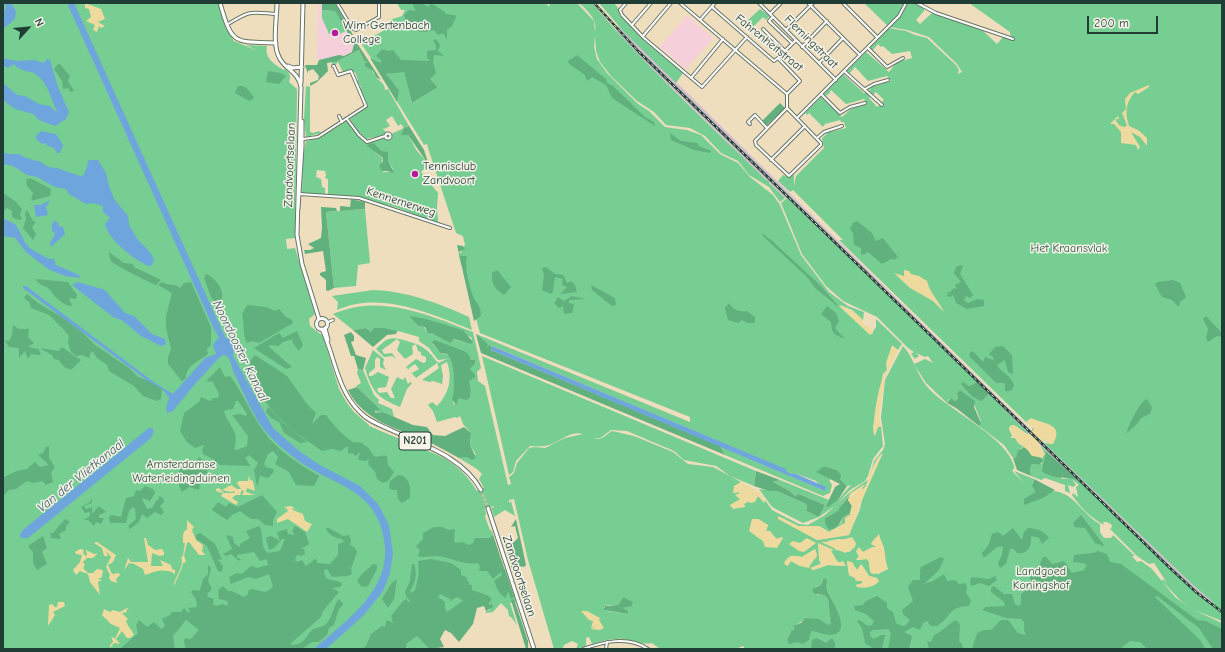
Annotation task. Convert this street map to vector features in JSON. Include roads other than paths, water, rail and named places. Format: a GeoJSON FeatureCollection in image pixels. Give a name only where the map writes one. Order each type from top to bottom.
{"type":"FeatureCollection","features":[{"type":"Feature","properties":{"kind":"main road"},"geometry":{"type":"LineString","coordinates":[[220,3],[227,25],[233,36],[241,41],[276,43]]}},
{"type":"Feature","properties":{"kind":"main road"},"geometry":{"type":"LineString","coordinates":[[277,3],[276,43],[278,57],[296,75],[301,83]]}},
{"type":"Feature","properties":{"kind":"main road","name":"N201"},"geometry":{"type":"LineString","coordinates":[[301,83],[303,3]]}},
{"type":"Feature","properties":{"kind":"main road"},"geometry":{"type":"LineString","coordinates":[[283,63],[293,68],[302,67]]}},
{"type":"Feature","properties":{"kind":"main road","name":"Zandvoortselaan"},"geometry":{"type":"LineString","coordinates":[[301,83],[301,116],[303,126],[297,214],[300,256],[320,318]]}},
{"type":"Feature","properties":{"kind":"main road"},"geometry":{"type":"LineString","coordinates":[[320,318],[328,322],[324,329]]}},
{"type":"Feature","properties":{"kind":"main road","name":"N201"},"geometry":{"type":"LineString","coordinates":[[320,318],[317,325],[324,329],[343,388],[360,412],[371,421],[450,458],[470,474],[481,490]]}},
{"type":"Feature","properties":{"kind":"main road","name":"Zandvoortselaan"},"geometry":{"type":"LineString","coordinates":[[488,508],[534,649]]}},
{"type":"Feature","properties":{"kind":"street"},"geometry":{"type":"LineString","coordinates":[[337,3],[355,30],[379,18],[379,3]]}},
{"type":"Feature","properties":{"kind":"street"},"geometry":{"type":"LineString","coordinates":[[626,3],[620,12],[643,36],[703,87],[747,37]]}},
{"type":"Feature","properties":{"kind":"street"},"geometry":{"type":"LineString","coordinates":[[632,25],[651,3]]}},
{"type":"Feature","properties":{"kind":"street"},"geometry":{"type":"LineString","coordinates":[[643,36],[671,3]]}},
{"type":"Feature","properties":{"kind":"street"},"geometry":{"type":"LineString","coordinates":[[680,3],[787,94],[787,108],[822,144],[790,176],[771,160],[756,145],[755,141],[787,108]]}},
{"type":"Feature","properties":{"kind":"street"},"geometry":{"type":"LineString","coordinates":[[700,20],[715,3]]}},
{"type":"Feature","properties":{"kind":"street","name":"Flemingstraat"},"geometry":{"type":"LineString","coordinates":[[759,3],[836,80]]}},
{"type":"Feature","properties":{"kind":"street"},"geometry":{"type":"LineString","coordinates":[[770,14],[781,3]]}},
{"type":"Feature","properties":{"kind":"street"},"geometry":{"type":"LineString","coordinates":[[808,3],[860,55]]}},
{"type":"Feature","properties":{"kind":"street"},"geometry":{"type":"LineString","coordinates":[[786,30],[813,3]]}},
{"type":"Feature","properties":{"kind":"street"},"geometry":{"type":"LineString","coordinates":[[843,3],[878,38]]}},
{"type":"Feature","properties":{"kind":"street"},"geometry":{"type":"LineString","coordinates":[[797,118],[899,16],[906,3]]}},
{"type":"Feature","properties":{"kind":"street"},"geometry":{"type":"LineString","coordinates":[[917,3],[936,13],[1013,39]]}},
{"type":"Feature","properties":{"kind":"street","name":"Fahrenheitstraat"},"geometry":{"type":"LineString","coordinates":[[712,7],[774,60],[778,58],[800,81],[787,94]]}},
{"type":"Feature","properties":{"kind":"street"},"geometry":{"type":"LineString","coordinates":[[227,25],[248,12],[277,14]]}},
{"type":"Feature","properties":{"kind":"street","name":"Flemingstraat"},"geometry":{"type":"LineString","coordinates":[[773,17],[769,22],[792,43]]}},
{"type":"Feature","properties":{"kind":"street"},"geometry":{"type":"LineString","coordinates":[[802,46],[827,21]]}},
{"type":"Feature","properties":{"kind":"street"},"geometry":{"type":"LineString","coordinates":[[763,29],[785,50]]}},
{"type":"Feature","properties":{"kind":"street"},"geometry":{"type":"LineString","coordinates":[[818,63],[843,38]]}},
{"type":"Feature","properties":{"kind":"street"},"geometry":{"type":"LineString","coordinates":[[691,78],[723,40]]}},
{"type":"Feature","properties":{"kind":"street"},"geometry":{"type":"LineString","coordinates":[[778,58],[796,40]]}},
{"type":"Feature","properties":{"kind":"street"},"geometry":{"type":"LineString","coordinates":[[868,48],[888,67],[903,58]]}},
{"type":"Feature","properties":{"kind":"street"},"geometry":{"type":"LineString","coordinates":[[301,139],[318,137],[366,106],[351,71],[338,75],[333,66]]}},
{"type":"Feature","properties":{"kind":"street"},"geometry":{"type":"LineString","coordinates":[[844,71],[882,105]]}},
{"type":"Feature","properties":{"kind":"street"},"geometry":{"type":"LineString","coordinates":[[865,89],[874,84],[888,80]]}},
{"type":"Feature","properties":{"kind":"street"},"geometry":{"type":"LineString","coordinates":[[821,94],[840,113],[850,107],[865,103]]}},
{"type":"Feature","properties":{"kind":"street"},"geometry":{"type":"LineString","coordinates":[[339,116],[342,122]]}},
{"type":"Feature","properties":{"kind":"street"},"geometry":{"type":"LineString","coordinates":[[750,124],[748,122],[755,116],[767,128]]}},
{"type":"Feature","properties":{"kind":"street"},"geometry":{"type":"LineString","coordinates":[[347,119],[359,135],[367,142],[385,136]]}},
{"type":"Feature","properties":{"kind":"street"},"geometry":{"type":"LineString","coordinates":[[771,160],[805,126]]}},
{"type":"Feature","properties":{"kind":"street"},"geometry":{"type":"LineString","coordinates":[[817,138],[824,132],[842,126]]}},
{"type":"Feature","properties":{"kind":"street","name":"Kennemerweg"},"geometry":{"type":"LineString","coordinates":[[298,194],[359,198],[450,228]]}},
{"type":"Feature","properties":{"kind":"street"},"geometry":{"type":"LineString","coordinates":[[328,322],[333,320]]}},
{"type":"Feature","properties":{"kind":"street"},"geometry":{"type":"LineString","coordinates":[[583,649],[607,642],[627,642],[648,649]]}},
{"type":"Feature","properties":{"kind":"street"},"geometry":{"type":"LineString","coordinates":[[606,649],[607,642]]}},
{"type":"Feature","properties":{"kind":"water"},"geometry":{"type":"Polygon","coordinates":[[[11,3],[16,11],[15,19],[3,29],[3,12],[6,8],[5,4],[11,3]]]}},
{"type":"Feature","properties":{"kind":"water"},"geometry":{"type":"Polygon","coordinates":[[[67,3],[74,3],[225,337],[234,342],[233,356],[273,428],[299,451],[320,465],[360,486],[378,504],[389,525],[393,554],[390,573],[383,591],[364,615],[326,649],[314,649],[341,626],[366,600],[376,586],[382,571],[385,554],[382,529],[371,507],[353,491],[320,474],[296,459],[268,434],[258,421],[249,405],[227,356],[223,355],[219,358],[173,411],[167,413],[166,407],[169,398],[162,389],[148,381],[23,288],[23,286],[26,286],[155,383],[173,394],[205,358],[216,354],[213,345],[219,337],[214,329],[67,3]]]}},
{"type":"Feature","properties":{"kind":"water"},"geometry":{"type":"Polygon","coordinates":[[[3,58],[16,61],[34,60],[44,63],[47,59],[50,60],[58,87],[69,112],[66,119],[55,126],[39,120],[33,114],[15,109],[3,100],[3,83],[17,95],[25,96],[39,104],[50,106],[57,111],[48,89],[39,77],[33,73],[19,69],[14,64],[8,68],[3,65],[3,58]]]}},
{"type":"Feature","properties":{"kind":"water"},"geometry":{"type":"Polygon","coordinates":[[[41,131],[56,134],[63,145],[60,153],[57,153],[54,148],[45,143],[42,144],[36,139],[36,136],[41,131]]]}},
{"type":"Feature","properties":{"kind":"water"},"geometry":{"type":"Polygon","coordinates":[[[3,152],[8,154],[19,154],[26,158],[41,162],[48,167],[57,168],[80,176],[84,175],[89,160],[98,160],[106,173],[114,199],[128,216],[129,225],[138,240],[149,251],[154,259],[152,265],[148,266],[136,259],[122,248],[111,236],[105,224],[110,218],[103,212],[103,206],[93,203],[86,204],[69,194],[66,189],[55,187],[37,177],[27,175],[13,166],[3,164],[3,152]]]}},
{"type":"Feature","properties":{"kind":"water"},"geometry":{"type":"Polygon","coordinates":[[[50,200],[46,207],[48,215],[36,217],[34,205],[41,205],[50,200]]]}},
{"type":"Feature","properties":{"kind":"water"},"geometry":{"type":"Polygon","coordinates":[[[3,218],[16,225],[26,244],[31,249],[49,259],[54,259],[56,265],[79,275],[80,278],[65,276],[48,269],[26,252],[15,238],[3,236],[3,218]]]}},
{"type":"Feature","properties":{"kind":"water"},"geometry":{"type":"Polygon","coordinates":[[[55,220],[59,226],[63,227],[65,234],[51,247],[50,243],[55,234],[52,230],[52,224],[55,220]]]}},
{"type":"Feature","properties":{"kind":"water"},"geometry":{"type":"Polygon","coordinates":[[[78,282],[105,290],[125,313],[134,316],[152,334],[165,339],[166,344],[161,346],[141,336],[123,321],[113,317],[72,285],[78,282]]]}},
{"type":"Feature","properties":{"kind":"water"},"geometry":{"type":"Polygon","coordinates":[[[492,346],[786,469],[786,471],[791,474],[794,473],[826,487],[825,491],[491,350],[492,346]]]}},
{"type":"Feature","properties":{"kind":"water"},"geometry":{"type":"Polygon","coordinates":[[[149,428],[152,428],[154,431],[151,438],[28,538],[21,538],[20,534],[24,529],[149,428]]]}},
{"type":"Feature","properties":{"kind":"tunnel"},"geometry":{"type":"LineString","coordinates":[[481,490],[488,508]]}},
{"type":"Feature","properties":{"kind":"railway"},"geometry":{"type":"LineString","coordinates":[[594,3],[639,52],[1171,569],[1196,592],[1222,612]]}},
{"type":"Feature","properties":{"kind":"place","name":"Wim Gertenbach College"},"geometry":{"type":"Point","coordinates":[335,33]}},
{"type":"Feature","properties":{"kind":"place","name":"Tennisclub Zandvoort"},"geometry":{"type":"Point","coordinates":[415,174]}},
{"type":"Feature","properties":{"kind":"park label","name":"Het Kraansvlak"},"geometry":{"type":"Point","coordinates":[1069,249]}},
{"type":"Feature","properties":{"kind":"park label","name":"Amsterdamse Waterleidingduinen"},"geometry":{"type":"Point","coordinates":[181,472]}},
{"type":"Feature","properties":{"kind":"park label","name":"Landgoed Koningshof"},"geometry":{"type":"Point","coordinates":[1041,579]}},
{"type":"Feature","properties":{"kind":"water label","name":"Noordooster Kanaal"},"geometry":{"type":"Point","coordinates":[240,351]}},
{"type":"Feature","properties":{"kind":"water label","name":"Van der Vlietkanaal"},"geometry":{"type":"Point","coordinates":[81,476]}}]}
